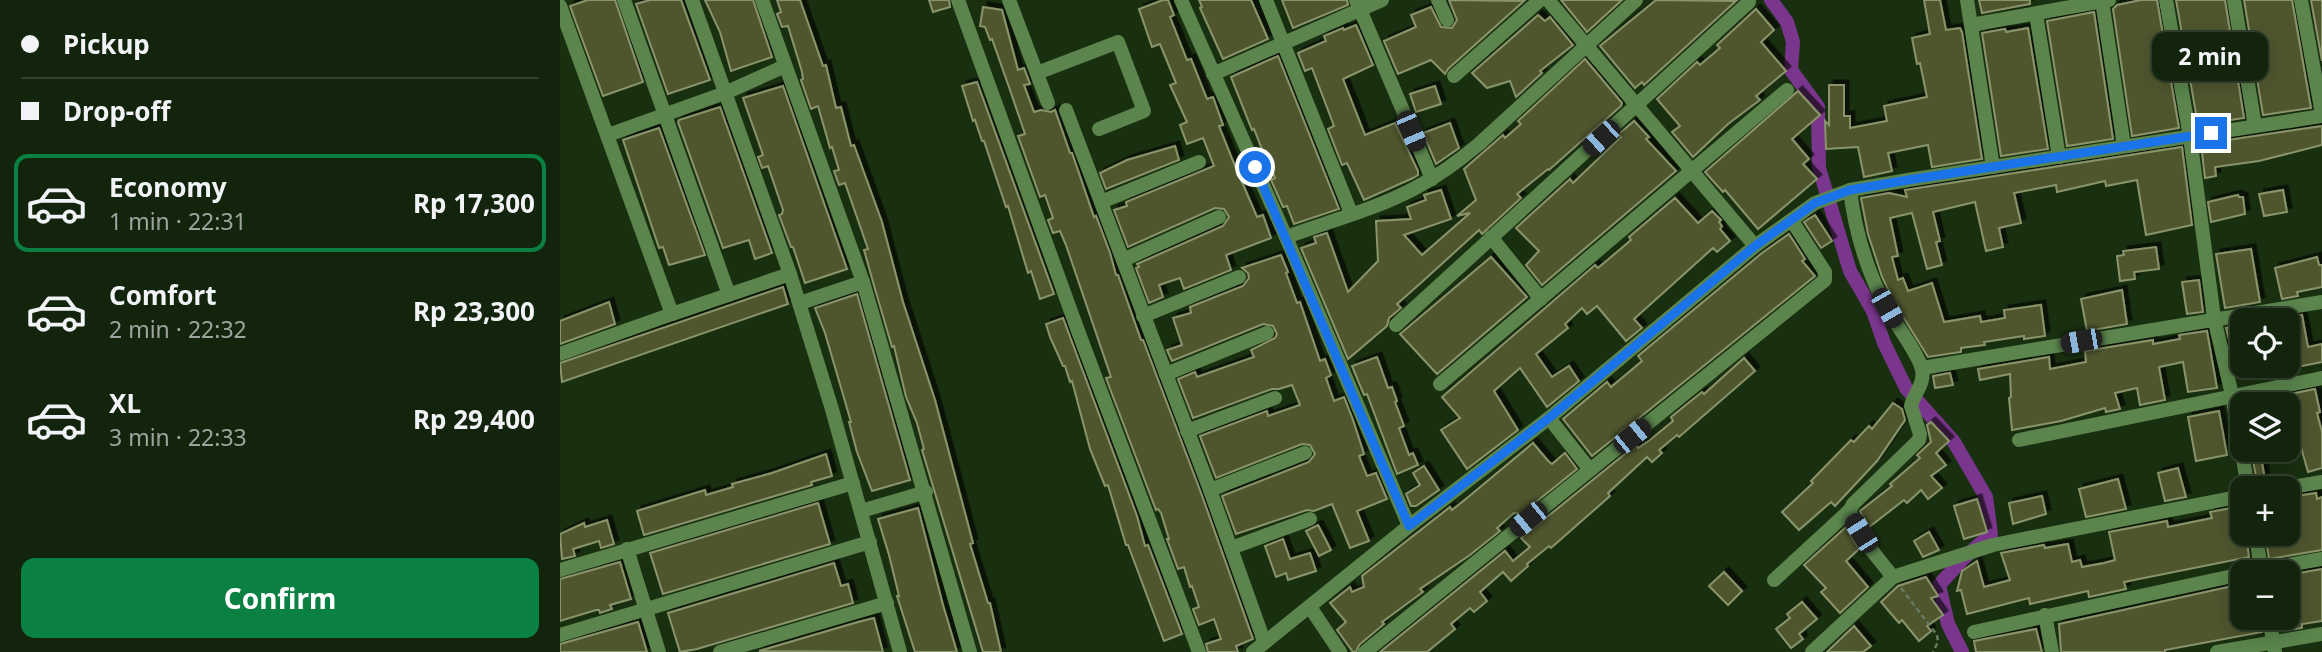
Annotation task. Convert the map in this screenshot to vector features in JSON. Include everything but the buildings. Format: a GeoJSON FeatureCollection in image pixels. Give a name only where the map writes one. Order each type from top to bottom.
{"type":"FeatureCollection","features":[{"type":"Feature","properties":{"kind":"street"},"geometry":{"type":"LineString","coordinates":[[624,0],[729,295]]}},
{"type":"Feature","properties":{"kind":"street"},"geometry":{"type":"LineString","coordinates":[[692,0],[790,274],[901,652]]}},
{"type":"Feature","properties":{"kind":"street"},"geometry":{"type":"LineString","coordinates":[[762,0],[863,282],[926,492],[970,652]]}},
{"type":"Feature","properties":{"kind":"street"},"geometry":{"type":"LineString","coordinates":[[958,0],[1078,331],[1199,652]]}},
{"type":"Feature","properties":{"kind":"street"},"geometry":{"type":"LineString","coordinates":[[1009,0],[1048,103]]}},
{"type":"Feature","properties":{"kind":"street"},"geometry":{"type":"LineString","coordinates":[[1181,0],[1409,526]]}},
{"type":"Feature","properties":{"kind":"street"},"geometry":{"type":"LineString","coordinates":[[1266,0],[1352,213]]}},
{"type":"Feature","properties":{"kind":"street"},"geometry":{"type":"LineString","coordinates":[[1213,74],[1285,44],[1358,5],[1382,0]]}},
{"type":"Feature","properties":{"kind":"street"},"geometry":{"type":"LineString","coordinates":[[1438,0],[1447,20]]}},
{"type":"Feature","properties":{"kind":"street"},"geometry":{"type":"LineString","coordinates":[[1454,76],[1541,0]]}},
{"type":"Feature","properties":{"kind":"street"},"geometry":{"type":"LineString","coordinates":[[1548,0],[1755,246]]}},
{"type":"Feature","properties":{"kind":"street"},"geometry":{"type":"LineString","coordinates":[[1286,237],[1392,199],[1432,179],[1479,144],[1636,0]]}},
{"type":"Feature","properties":{"kind":"street"},"geometry":{"type":"LineString","coordinates":[[1967,0],[1993,167]]}},
{"type":"Feature","properties":{"kind":"street"},"geometry":{"type":"LineString","coordinates":[[2166,0],[2190,137],[2214,318],[2231,392]]}},
{"type":"Feature","properties":{"kind":"street"},"geometry":{"type":"LineString","coordinates":[[2234,0],[2255,126]]}},
{"type":"Feature","properties":{"kind":"street"},"geometry":{"type":"LineString","coordinates":[[1066,110],[1231,548],[1259,647],[1549,418],[1755,246],[1815,203],[1845,192],[2322,115],[2301,0]]}},
{"type":"Feature","properties":{"kind":"street"},"geometry":{"type":"LineString","coordinates":[[1971,25],[2106,1],[2124,146]]}},
{"type":"Feature","properties":{"kind":"street"},"geometry":{"type":"LineString","coordinates":[[1396,325],[1749,2]]}},
{"type":"Feature","properties":{"kind":"street"},"geometry":{"type":"LineString","coordinates":[[1358,5],[1432,179]]}},
{"type":"Feature","properties":{"kind":"street"},"geometry":{"type":"LineString","coordinates":[[560,6],[672,314]]}},
{"type":"Feature","properties":{"kind":"street"},"geometry":{"type":"LineString","coordinates":[[2036,14],[2059,157]]}},
{"type":"Feature","properties":{"kind":"street"},"geometry":{"type":"LineString","coordinates":[[1037,73],[1118,42],[1144,111],[1099,129]]}},
{"type":"Feature","properties":{"kind":"street"},"geometry":{"type":"LineString","coordinates":[[608,135],[725,93],[785,66]]}},
{"type":"Feature","properties":{"kind":"street"},"geometry":{"type":"LineString","coordinates":[[1440,384],[1787,90]]}},
{"type":"Feature","properties":{"kind":"street"},"geometry":{"type":"LineString","coordinates":[[1101,202],[1199,162]]}},
{"type":"Feature","properties":{"kind":"street"},"geometry":{"type":"LineString","coordinates":[[1773,580],[1850,510],[1919,440],[1920,434],[1911,410],[1912,401],[1922,382],[1922,368],[1871,275],[1845,192]]}},
{"type":"Feature","properties":{"kind":"street"},"geometry":{"type":"LineString","coordinates":[[1123,260],[1219,217]]}},
{"type":"Feature","properties":{"kind":"street"},"geometry":{"type":"LineString","coordinates":[[1365,652],[1825,280],[1825,272],[1792,220]]}},
{"type":"Feature","properties":{"kind":"street"},"geometry":{"type":"LineString","coordinates":[[1491,237],[1541,299]]}},
{"type":"Feature","properties":{"kind":"street"},"geometry":{"type":"LineString","coordinates":[[560,354],[790,274]]}},
{"type":"Feature","properties":{"kind":"street"},"geometry":{"type":"LineString","coordinates":[[1143,316],[1239,277]]}},
{"type":"Feature","properties":{"kind":"street"},"geometry":{"type":"LineString","coordinates":[[806,301],[863,282]]}},
{"type":"Feature","properties":{"kind":"street"},"geometry":{"type":"LineString","coordinates":[[1922,368],[2322,302]]}},
{"type":"Feature","properties":{"kind":"street"},"geometry":{"type":"LineString","coordinates":[[1166,374],[1267,333]]}},
{"type":"Feature","properties":{"kind":"street"},"geometry":{"type":"LineString","coordinates":[[2248,392],[2322,378]]}},
{"type":"Feature","properties":{"kind":"street"},"geometry":{"type":"LineString","coordinates":[[2019,440],[2230,395]]}},
{"type":"Feature","properties":{"kind":"street"},"geometry":{"type":"LineString","coordinates":[[1187,431],[1275,398]]}},
{"type":"Feature","properties":{"kind":"street"},"geometry":{"type":"LineString","coordinates":[[1549,418],[1590,470]]}},
{"type":"Feature","properties":{"kind":"street"},"geometry":{"type":"LineString","coordinates":[[1210,490],[1305,453]]}},
{"type":"Feature","properties":{"kind":"street"},"geometry":{"type":"LineString","coordinates":[[2300,486],[2322,482]]}},
{"type":"Feature","properties":{"kind":"street"},"geometry":{"type":"LineString","coordinates":[[560,570],[852,483]]}},
{"type":"Feature","properties":{"kind":"street"},"geometry":{"type":"LineString","coordinates":[[861,510],[926,492]]}},
{"type":"Feature","properties":{"kind":"street"},"geometry":{"type":"LineString","coordinates":[[1812,652],[1893,576],[1986,547],[2230,498]]}},
{"type":"Feature","properties":{"kind":"street"},"geometry":{"type":"LineString","coordinates":[[1850,510],[1852,519],[1869,546],[1893,576]]}},
{"type":"Feature","properties":{"kind":"street"},"geometry":{"type":"LineString","coordinates":[[1231,548],[1310,519]]}},
{"type":"Feature","properties":{"kind":"street"},"geometry":{"type":"LineString","coordinates":[[560,635],[870,542]]}},
{"type":"Feature","properties":{"kind":"street"},"geometry":{"type":"LineString","coordinates":[[627,549],[659,652]]}},
{"type":"Feature","properties":{"kind":"street"},"geometry":{"type":"LineString","coordinates":[[2300,563],[2322,559]]}},
{"type":"Feature","properties":{"kind":"street"},"geometry":{"type":"LineString","coordinates":[[1974,632],[2230,576]]}},
{"type":"Feature","properties":{"kind":"street"},"geometry":{"type":"LineString","coordinates":[[720,652],[887,603]]}},
{"type":"Feature","properties":{"kind":"street"},"geometry":{"type":"LineString","coordinates":[[1310,607],[1340,652]]}},
{"type":"Feature","properties":{"kind":"street"},"geometry":{"type":"LineString","coordinates":[[2045,615],[2053,652]]}},
{"type":"Feature","properties":{"kind":"street"},"geometry":{"type":"LineString","coordinates":[[2217,652],[2274,647],[2322,634]]}},
{"type":"Feature","properties":{"kind":"path"},"geometry":{"type":"LineString","coordinates":[[1893,576],[1937,635],[1938,642],[1933,652]]}},
{"type":"Feature","properties":{"kind":"waterway"},"geometry":{"type":"LineString","coordinates":[[1771,0],[1787,22],[1793,42],[1791,70],[1818,107],[1819,168],[1850,271],[1873,311],[1884,343],[1906,388],[1954,442],[1986,497],[1991,534],[1939,585],[1948,624],[1962,652]]}},
{"type":"Feature","properties":{"kind":"route"},"geometry":{"type":"LineString","coordinates":[[1255,167],[1409,526],[1549,418],[1755,246],[1815,203],[1850,190],[2211,133]]}}]}
